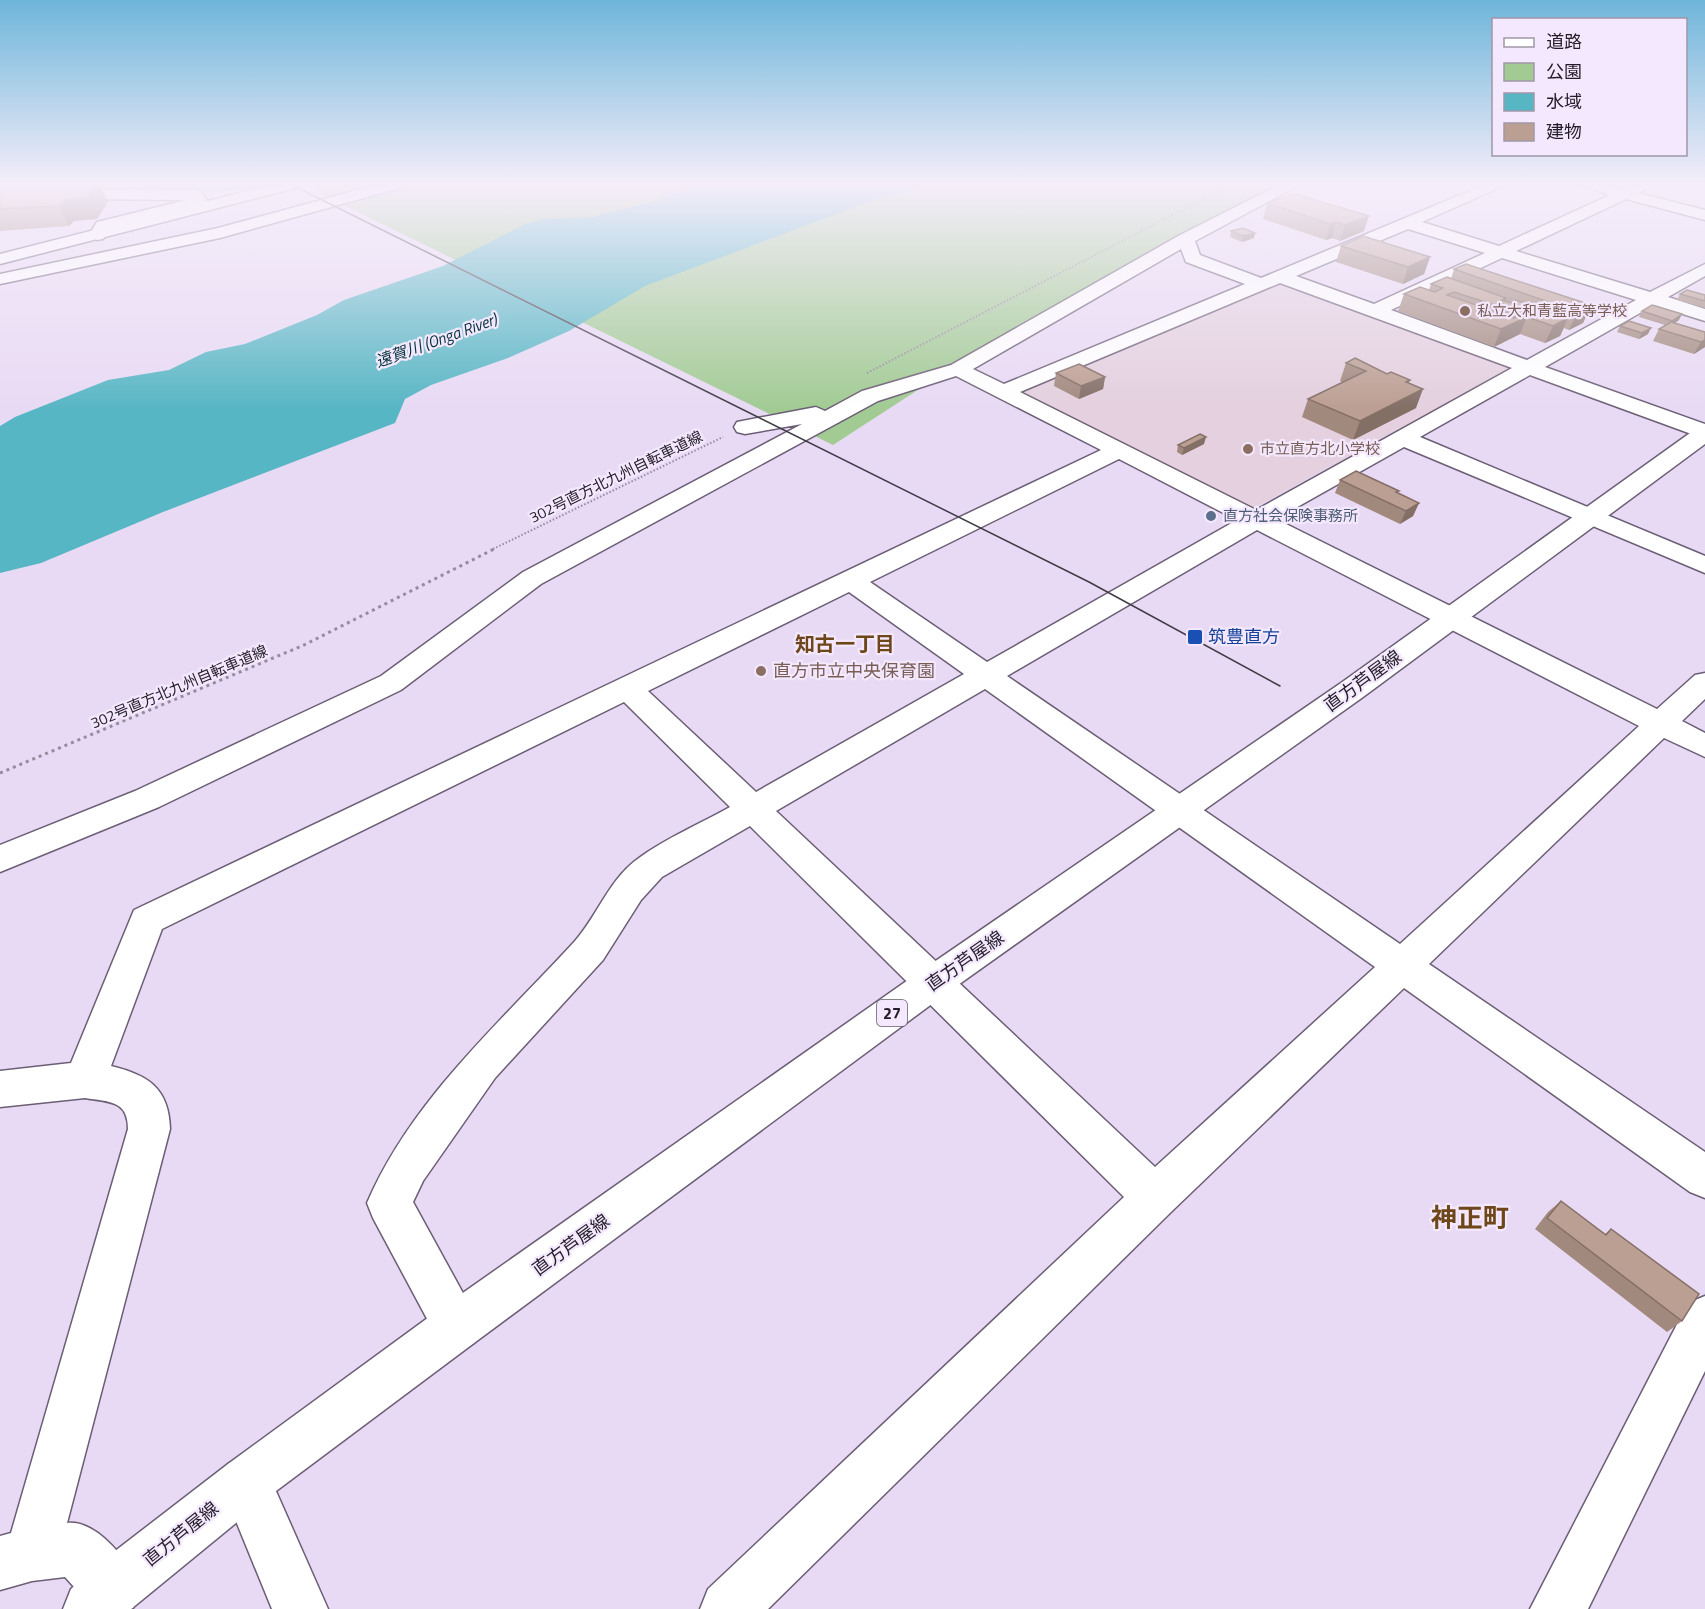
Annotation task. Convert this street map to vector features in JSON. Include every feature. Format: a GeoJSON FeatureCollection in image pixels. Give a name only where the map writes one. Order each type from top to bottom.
{"type":"FeatureCollection","features":[{"type":"Feature","properties":{"kind":"street"},"geometry":{"type":"LineString","coordinates":[[0,279],[100,258]]}},
{"type":"Feature","properties":{"kind":"street"},"geometry":{"type":"LineString","coordinates":[[0,859],[147,800],[391,683],[429,659],[501,599],[532,578],[870,396],[958,369],[1153,258]]}},
{"type":"Feature","properties":{"kind":"street"},"geometry":{"type":"LineString","coordinates":[[1192,258],[1261,284]]}},
{"type":"Feature","properties":{"kind":"street"},"geometry":{"type":"LineString","coordinates":[[1002,392],[1322,258]]}},
{"type":"Feature","properties":{"kind":"street"},"geometry":{"type":"LineString","coordinates":[[1374,311],[1486,258]]}},
{"type":"Feature","properties":{"kind":"street"},"geometry":{"type":"LineString","coordinates":[[1520,258],[1705,315]]}},
{"type":"Feature","properties":{"kind":"street"},"geometry":{"type":"LineString","coordinates":[[457,1326],[389,1203],[408,1167],[481,1065],[590,949],[628,890],[650,868],[1254,521],[1705,269]]}},
{"type":"Feature","properties":{"kind":"street"},"geometry":{"type":"LineString","coordinates":[[1451,274],[1473,282]]}},
{"type":"Feature","properties":{"kind":"street"},"geometry":{"type":"LineString","coordinates":[[1279,276],[1705,432]]}},
{"type":"Feature","properties":{"kind":"street"},"geometry":{"type":"LineString","coordinates":[[1583,318],[1605,325]]}},
{"type":"Feature","properties":{"kind":"street"},"geometry":{"type":"LineString","coordinates":[[958,369],[1254,521],[1705,746]]}},
{"type":"Feature","properties":{"kind":"street"},"geometry":{"type":"LineString","coordinates":[[745,427],[756,427],[853,405]]}},
{"type":"Feature","properties":{"kind":"street","name":"直方芦屋線"},"geometry":{"type":"LineString","coordinates":[[102,1599],[246,1482],[457,1326],[932,984],[1181,810],[1705,432]]}},
{"type":"Feature","properties":{"kind":"street"},"geometry":{"type":"LineString","coordinates":[[1403,438],[1705,565]]}},
{"type":"Feature","properties":{"kind":"street"},"geometry":{"type":"LineString","coordinates":[[85,1080],[147,920],[1118,451]]}},
{"type":"Feature","properties":{"kind":"street"},"geometry":{"type":"LineString","coordinates":[[851,581],[1705,1177]]}},
{"type":"Feature","properties":{"kind":"street"},"geometry":{"type":"LineString","coordinates":[[728,1609],[1155,1197],[1705,682]]}},
{"type":"Feature","properties":{"kind":"street"},"geometry":{"type":"LineString","coordinates":[[627,688],[1155,1197]]}},
{"type":"Feature","properties":{"kind":"street"},"geometry":{"type":"LineString","coordinates":[[0,1089],[85,1080],[109,1084],[133,1092],[147,1103],[150,1115],[149,1129],[16,1558],[75,1549],[102,1599]]}},
{"type":"Feature","properties":{"kind":"street"},"geometry":{"type":"LineString","coordinates":[[1558,1609],[1705,1320]]}},
{"type":"Feature","properties":{"kind":"street"},"geometry":{"type":"LineString","coordinates":[[246,1482],[300,1609]]}},
{"type":"Feature","properties":{"kind":"path"},"geometry":{"type":"LineString","coordinates":[[866,373],[1089,258]]}},
{"type":"Feature","properties":{"kind":"path","name":"302号直方北九州自転車道線"},"geometry":{"type":"LineString","coordinates":[[0,773],[304,645],[618,486],[745,427]]}},
{"type":"Feature","properties":{"kind":"shaded area","name":"市立直方北小学校"},"geometry":{"type":"Polygon","coordinates":[[[1285,281],[1515,366],[1252,509],[1019,390],[1285,281]]]}},
{"type":"Feature","properties":{"kind":"green space"},"geometry":{"type":"Polygon","coordinates":[[[452,258],[1148,258],[964,360],[833,445],[452,258]]]}},
{"type":"Feature","properties":{"kind":"water","name":"遠賀川 (Onga River)"},"geometry":{"type":"Polygon","coordinates":[[[458,258],[719,258],[645,286],[569,331],[508,358],[431,385],[405,399],[395,423],[163,512],[41,563],[0,573],[0,426],[15,417],[108,380],[169,370],[206,352],[245,344],[317,315],[344,300],[443,266],[458,258]]]}},
{"type":"Feature","properties":{"kind":"building"},"geometry":{"type":"Polygon","coordinates":[[[1380,258],[1428,258],[1408,267],[1380,258]]]}},
{"type":"Feature","properties":{"kind":"building"},"geometry":{"type":"Polygon","coordinates":[[[1466,264],[1591,305],[1577,312],[1454,269],[1466,264]]]}},
{"type":"Feature","properties":{"kind":"building"},"geometry":{"type":"Polygon","coordinates":[[[1447,277],[1506,298],[1502,300],[1511,303],[1516,300],[1568,318],[1553,326],[1527,317],[1501,329],[1404,294],[1420,287],[1435,292],[1443,288],[1431,284],[1447,277]],[[1454,292],[1447,295],[1514,318],[1521,314],[1503,308],[1508,306],[1502,304],[1497,306],[1454,292]]]}},
{"type":"Feature","properties":{"kind":"building"},"geometry":{"type":"Polygon","coordinates":[[[1687,290],[1705,295],[1705,301],[1680,294],[1687,290]]]}},
{"type":"Feature","properties":{"kind":"building"},"geometry":{"type":"Polygon","coordinates":[[[1652,305],[1682,314],[1672,321],[1642,311],[1652,305]]]}},
{"type":"Feature","properties":{"kind":"building"},"geometry":{"type":"Polygon","coordinates":[[[1629,321],[1651,328],[1642,333],[1620,326],[1629,321]]]}},
{"type":"Feature","properties":{"kind":"building"},"geometry":{"type":"Polygon","coordinates":[[[1671,322],[1705,332],[1705,340],[1701,342],[1659,329],[1671,322]]]}},
{"type":"Feature","properties":{"kind":"building"},"geometry":{"type":"Polygon","coordinates":[[[1355,358],[1387,374],[1391,372],[1410,380],[1406,382],[1423,389],[1360,421],[1308,399],[1366,371],[1346,363],[1355,358]]]}},
{"type":"Feature","properties":{"kind":"building"},"geometry":{"type":"Polygon","coordinates":[[[1079,364],[1105,377],[1081,386],[1056,373],[1079,364]]]}},
{"type":"Feature","properties":{"kind":"building"},"geometry":{"type":"Polygon","coordinates":[[[1200,434],[1206,437],[1184,448],[1178,445],[1200,434]]]}},
{"type":"Feature","properties":{"kind":"building"},"geometry":{"type":"Polygon","coordinates":[[[1356,471],[1419,503],[1406,511],[1340,480],[1356,471]]]}},
{"type":"Feature","properties":{"kind":"building"},"geometry":{"type":"Polygon","coordinates":[[[1561,1201],[1606,1235],[1611,1229],[1699,1294],[1682,1321],[1547,1218],[1561,1201]]]}},
{"type":"Feature","properties":{"kind":"tram line"},"geometry":{"type":"LineString","coordinates":[[439,258],[1089,582],[1280,686]]}},
{"type":"Feature","properties":{"kind":"place","name":"私立大和青藍高等学校"},"geometry":{"type":"Point","coordinates":[1465,311]}},
{"type":"Feature","properties":{"kind":"place","name":"市立直方北小学校"},"geometry":{"type":"Point","coordinates":[1248,449]}},
{"type":"Feature","properties":{"kind":"place","name":"直方社会保険事務所"},"geometry":{"type":"Point","coordinates":[1211,516]}},
{"type":"Feature","properties":{"kind":"place","name":"筑豊直方"},"geometry":{"type":"Point","coordinates":[1195,637]}},
{"type":"Feature","properties":{"kind":"place","name":"直方市立中央保育園"},"geometry":{"type":"Point","coordinates":[761,671]}},
{"type":"Feature","properties":{"kind":"district","name":"知古一丁目"},"geometry":{"type":"Point","coordinates":[845,644]}},
{"type":"Feature","properties":{"kind":"district","name":"神正町"},"geometry":{"type":"Point","coordinates":[1470,1218]}}]}
